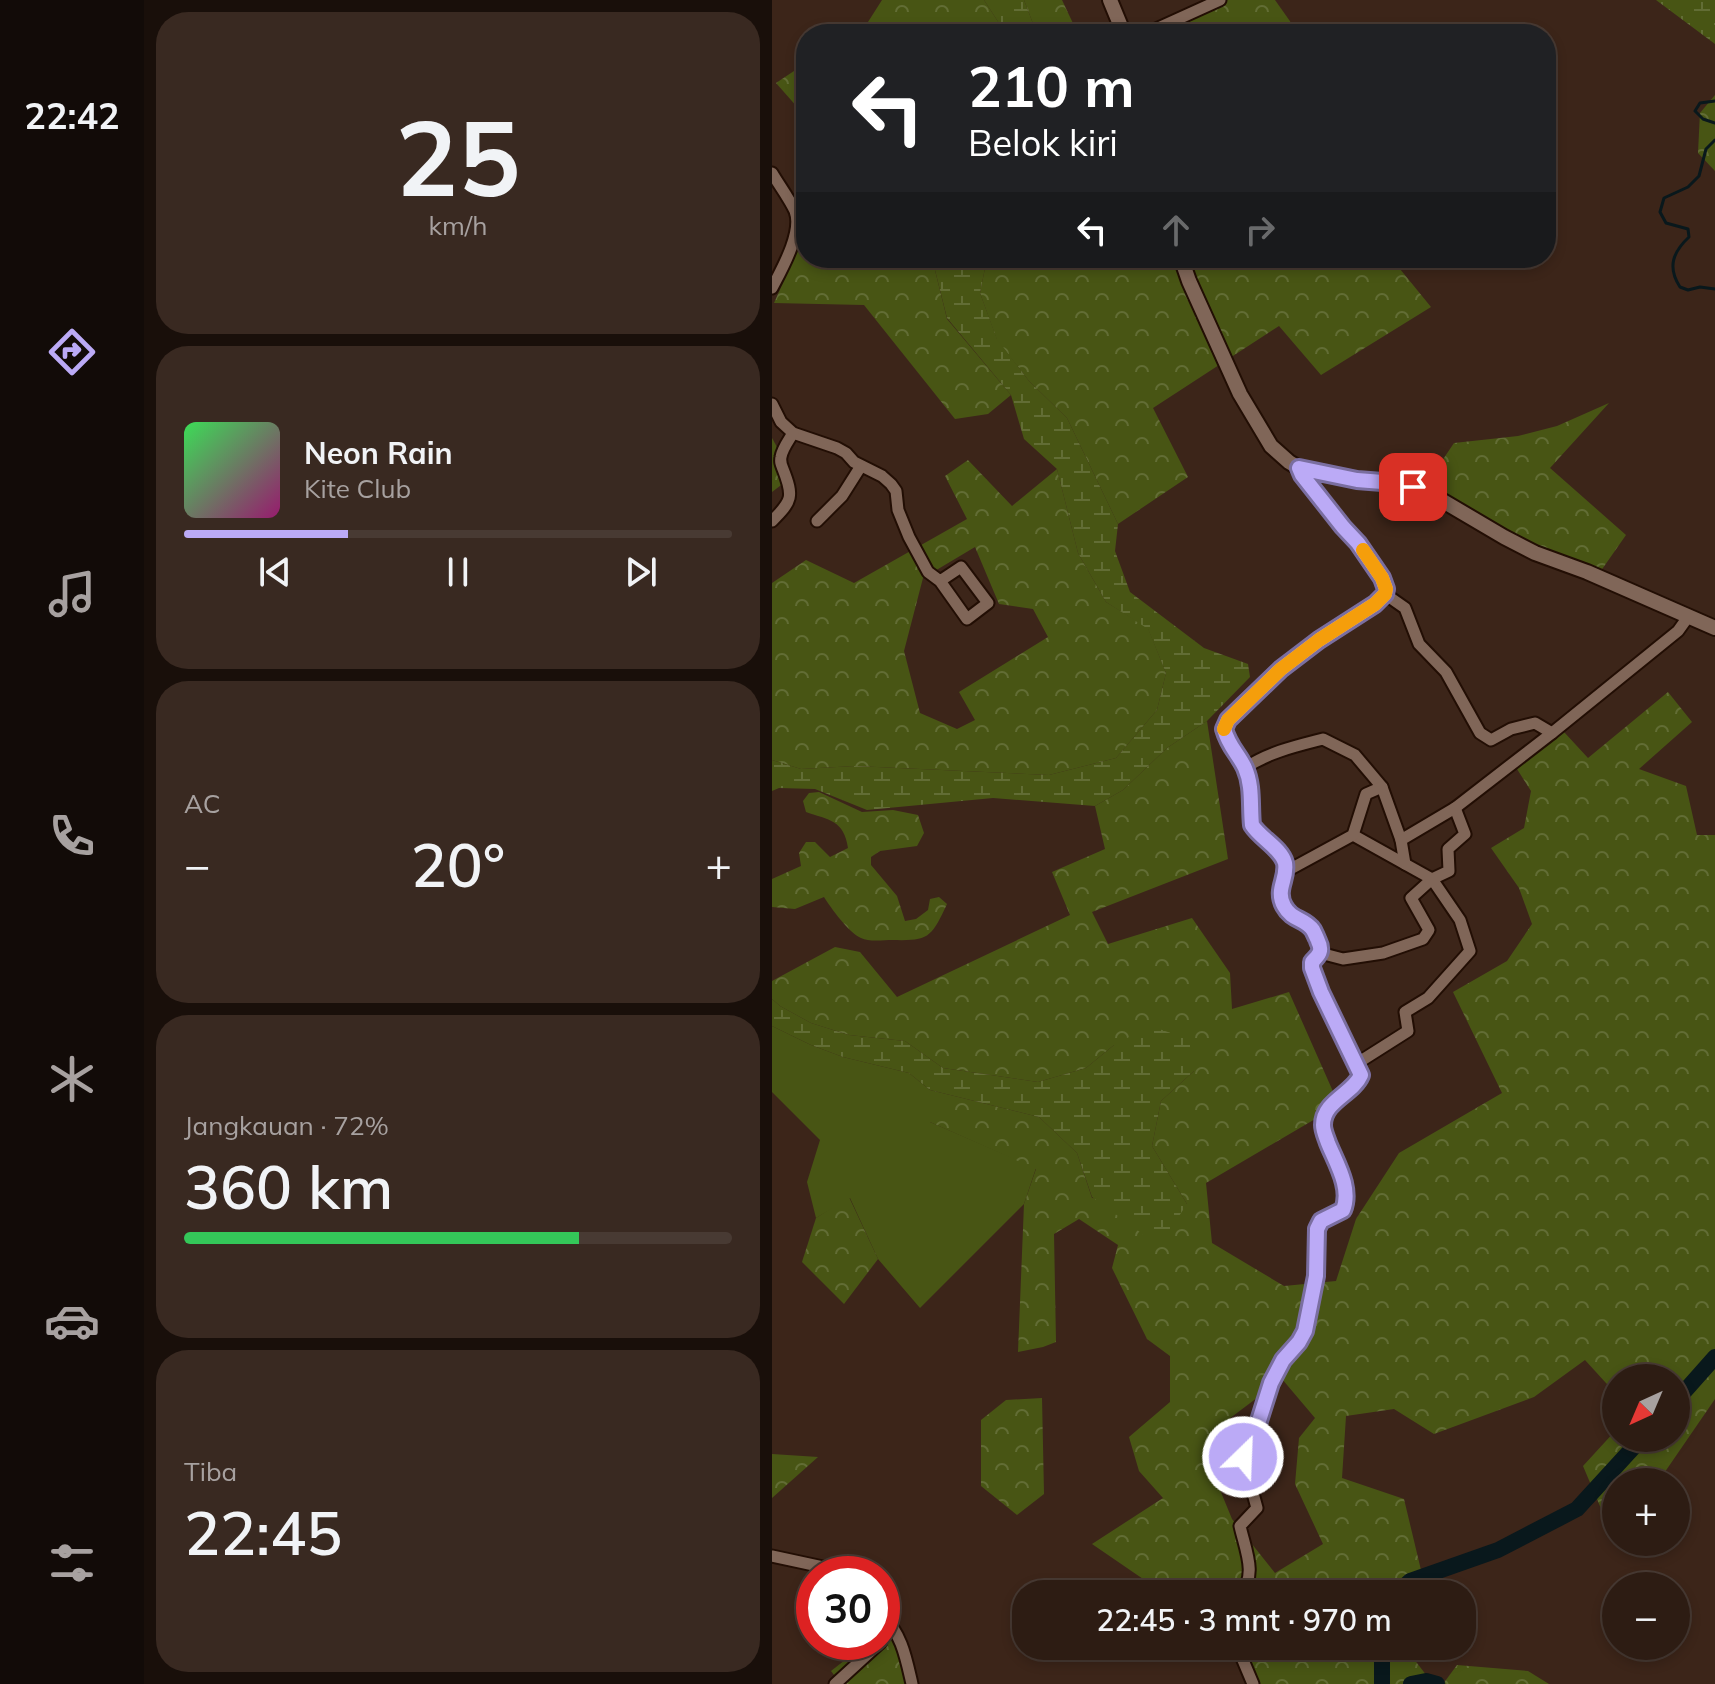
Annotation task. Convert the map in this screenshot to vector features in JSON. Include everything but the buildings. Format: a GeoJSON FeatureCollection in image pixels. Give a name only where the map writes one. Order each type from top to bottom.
{"type":"FeatureCollection","features":[{"type":"Feature","properties":{"kind":"street"},"geometry":{"type":"LineString","coordinates":[[1110,0],[1120,24]]}},
{"type":"Feature","properties":{"kind":"street"},"geometry":{"type":"LineString","coordinates":[[1167,24],[1217,1]]}},
{"type":"Feature","properties":{"kind":"street"},"geometry":{"type":"LineString","coordinates":[[772,173],[796,216]]}},
{"type":"Feature","properties":{"kind":"street"},"geometry":{"type":"LineString","coordinates":[[772,288],[796,233]]}},
{"type":"Feature","properties":{"kind":"street"},"geometry":{"type":"LineString","coordinates":[[1184,268],[1240,394],[1271,446],[1289,462],[1299,468],[1422,490],[1535,553],[1587,572],[1715,628]]}},
{"type":"Feature","properties":{"kind":"street"},"geometry":{"type":"LineString","coordinates":[[772,404],[781,422],[793,433],[837,448],[891,484],[896,491],[898,510],[909,537],[928,572],[940,581],[967,619],[988,603],[961,567],[940,581]]}},
{"type":"Feature","properties":{"kind":"street"},"geometry":{"type":"LineString","coordinates":[[772,521],[790,499],[789,484],[780,461],[793,433]]}},
{"type":"Feature","properties":{"kind":"street"},"geometry":{"type":"LineString","coordinates":[[817,521],[842,496],[861,466]]}},
{"type":"Feature","properties":{"kind":"street"},"geometry":{"type":"LineString","coordinates":[[1249,1580],[1251,1575],[1240,1526],[1257,1508],[1243,1457],[1244,1449],[1257,1427],[1271,1383],[1283,1360],[1305,1331],[1316,1276],[1317,1229],[1321,1221],[1343,1210],[1347,1202],[1346,1188],[1322,1127],[1330,1107],[1357,1083],[1361,1075],[1312,968],[1312,962],[1321,948],[1313,930],[1290,915],[1283,904],[1280,888],[1285,863],[1252,825],[1251,794],[1245,768],[1227,742],[1224,729],[1228,720],[1281,669],[1375,604],[1386,589],[1358,543],[1299,468]]}},
{"type":"Feature","properties":{"kind":"street"},"geometry":{"type":"LineString","coordinates":[[1385,594],[1405,608],[1419,644],[1446,672],[1480,733],[1491,740],[1511,729],[1535,723],[1552,733]]}},
{"type":"Feature","properties":{"kind":"street"},"geometry":{"type":"LineString","coordinates":[[1401,840],[1455,808],[1552,733],[1678,631],[1688,617]]}},
{"type":"Feature","properties":{"kind":"street"},"geometry":{"type":"LineString","coordinates":[[1245,768],[1280,751],[1323,739],[1355,755],[1382,787],[1401,840],[1405,864]]}},
{"type":"Feature","properties":{"kind":"street"},"geometry":{"type":"LineString","coordinates":[[1285,872],[1353,835],[1366,794],[1382,787]]}},
{"type":"Feature","properties":{"kind":"street"},"geometry":{"type":"LineString","coordinates":[[1320,953],[1343,959],[1383,953],[1423,939],[1429,930],[1411,898],[1432,879],[1449,871],[1448,849],[1465,834],[1455,808]]}},
{"type":"Feature","properties":{"kind":"street"},"geometry":{"type":"LineString","coordinates":[[1353,835],[1432,879],[1460,920],[1470,951],[1428,998],[1405,1012],[1408,1031],[1356,1064]]}},
{"type":"Feature","properties":{"kind":"street"},"geometry":{"type":"LineString","coordinates":[[772,1556],[796,1561]]}},
{"type":"Feature","properties":{"kind":"street"},"geometry":{"type":"LineString","coordinates":[[900,1641],[912,1684]]}},
{"type":"Feature","properties":{"kind":"street"},"geometry":{"type":"LineString","coordinates":[[835,1684],[862,1660]]}},
{"type":"Feature","properties":{"kind":"street"},"geometry":{"type":"LineString","coordinates":[[1243,1660],[1253,1684]]}},
{"type":"Feature","properties":{"kind":"green space"},"geometry":{"type":"Polygon","coordinates":[[[882,0],[984,0],[1000,24],[865,24],[882,0]]]}},
{"type":"Feature","properties":{"kind":"green space"},"geometry":{"type":"Polygon","coordinates":[[[984,0],[1024,0],[1033,24],[1000,24],[984,0]]]}},
{"type":"Feature","properties":{"kind":"green space"},"geometry":{"type":"Polygon","coordinates":[[[1024,0],[1062,0],[1073,24],[1033,24],[1024,0]]]}},
{"type":"Feature","properties":{"kind":"green space"},"geometry":{"type":"Polygon","coordinates":[[[1214,0],[1275,0],[1292,24],[1167,24],[1214,0]]]}},
{"type":"Feature","properties":{"kind":"green space"},"geometry":{"type":"Polygon","coordinates":[[[1656,0],[1715,0],[1715,44],[1656,0]]]}},
{"type":"Feature","properties":{"kind":"green space"},"geometry":{"type":"Polygon","coordinates":[[[796,70],[796,106],[776,83],[796,70]]]}},
{"type":"Feature","properties":{"kind":"green space"},"geometry":{"type":"Polygon","coordinates":[[[1715,95],[1715,171],[1698,153],[1700,113],[1715,95]]]}},
{"type":"Feature","properties":{"kind":"green space"},"geometry":{"type":"Polygon","coordinates":[[[796,254],[796,268],[934,268],[947,319],[1011,395],[988,414],[955,419],[864,305],[774,303],[796,254]]]}},
{"type":"Feature","properties":{"kind":"green space"},"geometry":{"type":"Polygon","coordinates":[[[934,268],[985,268],[980,293],[997,339],[1029,381],[1067,418],[1118,524],[1115,551],[1130,592],[1204,648],[1248,664],[1250,677],[1207,721],[1167,748],[1123,790],[1095,806],[993,798],[867,810],[815,789],[779,788],[772,791],[772,760],[801,769],[855,766],[1049,775],[1116,758],[1157,710],[1166,673],[1148,629],[1106,602],[1078,553],[1057,469],[1024,439],[1011,395],[947,318],[934,268]]]}},
{"type":"Feature","properties":{"kind":"green space"},"geometry":{"type":"Polygon","coordinates":[[[985,268],[1399,268],[1431,307],[1321,375],[1279,326],[1153,408],[1188,477],[1118,524],[1067,418],[1029,381],[997,340],[980,293],[985,268]]]}},
{"type":"Feature","properties":{"kind":"green space"},"geometry":{"type":"Polygon","coordinates":[[[1609,403],[1550,468],[1626,535],[1598,575],[1506,540],[1423,489],[1454,443],[1518,436],[1557,426],[1609,403]]]}},
{"type":"Feature","properties":{"kind":"green space"},"geometry":{"type":"Polygon","coordinates":[[[772,438],[793,476],[772,492],[772,438]]]}},
{"type":"Feature","properties":{"kind":"green space"},"geometry":{"type":"Polygon","coordinates":[[[968,460],[1012,506],[1057,469],[1078,553],[1106,602],[1148,628],[1166,673],[1157,710],[1116,758],[1049,775],[855,766],[801,769],[772,760],[772,583],[806,560],[854,583],[967,519],[945,476],[968,460]],[[975,547],[923,578],[904,651],[920,713],[957,729],[975,720],[959,692],[1048,637],[1033,609],[999,604],[975,547]]]}},
{"type":"Feature","properties":{"kind":"green space"},"geometry":{"type":"Polygon","coordinates":[[[1668,692],[1692,722],[1639,769],[1686,786],[1697,835],[1715,835],[1715,1399],[1690,1435],[1690,1364],[1602,1364],[1602,1379],[1585,1360],[1534,1397],[1434,1434],[1394,1409],[1346,1416],[1342,1478],[1404,1499],[1423,1580],[1145,1580],[1092,1544],[1163,1498],[1139,1471],[1129,1437],[1170,1402],[1170,1356],[1147,1339],[1112,1268],[1118,1245],[1079,1219],[1054,1234],[1056,1342],[1018,1352],[1024,1204],[1036,1169],[930,1122],[930,1090],[1039,1117],[1077,1153],[1092,1198],[1187,1204],[1152,1146],[1161,1101],[1194,1071],[1114,1045],[1086,1068],[1038,1082],[943,1068],[905,1041],[849,1035],[811,1023],[772,999],[772,981],[835,947],[860,952],[897,997],[1070,915],[1052,872],[1105,849],[1095,806],[1123,790],[1167,748],[1207,721],[1228,859],[1092,912],[1108,944],[1192,918],[1230,973],[1232,1009],[1289,992],[1339,1105],[1206,1183],[1212,1243],[1284,1286],[1336,1281],[1356,1219],[1399,1153],[1502,1093],[1453,992],[1507,961],[1532,924],[1519,888],[1491,848],[1524,828],[1531,791],[1517,769],[1564,732],[1588,758],[1668,692]],[[1282,1379],[1229,1419],[1209,1463],[1232,1519],[1275,1573],[1323,1544],[1295,1484],[1299,1438],[1315,1418],[1282,1379]]]}},
{"type":"Feature","properties":{"kind":"green space"},"geometry":{"type":"Polygon","coordinates":[[[819,792],[862,812],[893,810],[918,815],[924,833],[917,846],[880,851],[871,857],[871,865],[897,896],[905,921],[916,919],[928,910],[930,899],[939,897],[947,904],[937,924],[927,935],[914,940],[864,939],[846,926],[824,897],[795,909],[772,907],[772,879],[801,866],[799,853],[806,842],[815,842],[830,857],[848,848],[839,826],[806,812],[803,801],[809,793],[819,792]]]}},
{"type":"Feature","properties":{"kind":"green space"},"geometry":{"type":"Polygon","coordinates":[[[772,999],[811,1023],[849,1035],[905,1041],[943,1068],[1038,1082],[1086,1068],[1114,1045],[1150,1026],[1189,1039],[1194,1071],[1161,1101],[1152,1146],[1187,1204],[1159,1246],[1092,1197],[1077,1153],[1039,1117],[930,1090],[909,1073],[843,1057],[811,1045],[772,1026],[772,999]]]}},
{"type":"Feature","properties":{"kind":"green space"},"geometry":{"type":"Polygon","coordinates":[[[772,1026],[843,1057],[909,1073],[930,1090],[930,1122],[1036,1168],[1024,1204],[920,1308],[878,1259],[850,1198],[816,1218],[807,1182],[820,1140],[772,1092],[772,1026]]]}},
{"type":"Feature","properties":{"kind":"green space"},"geometry":{"type":"Polygon","coordinates":[[[849,1197],[878,1259],[844,1304],[802,1262],[816,1218],[849,1197]]]}},
{"type":"Feature","properties":{"kind":"green space"},"geometry":{"type":"Polygon","coordinates":[[[1042,1398],[1044,1494],[1017,1515],[981,1486],[981,1420],[1006,1400],[1042,1398]]]}},
{"type":"Feature","properties":{"kind":"green space"},"geometry":{"type":"Polygon","coordinates":[[[1602,1445],[1602,1452],[1679,1452],[1668,1468],[1602,1468],[1602,1511],[1583,1466],[1602,1445]]]}},
{"type":"Feature","properties":{"kind":"green space"},"geometry":{"type":"Polygon","coordinates":[[[772,1454],[818,1457],[772,1498],[772,1454]]]}},
{"type":"Feature","properties":{"kind":"green space"},"geometry":{"type":"Polygon","coordinates":[[[900,1651],[912,1684],[841,1684],[831,1671],[845,1660],[900,1660],[900,1651]]]}},
{"type":"Feature","properties":{"kind":"green space"},"geometry":{"type":"Polygon","coordinates":[[[1235,1660],[1415,1660],[1433,1684],[1255,1684],[1235,1660]]]}},
{"type":"Feature","properties":{"kind":"green space"},"geometry":{"type":"Polygon","coordinates":[[[1457,1665],[1528,1671],[1549,1684],[1443,1684],[1457,1665]]]}},
{"type":"Feature","properties":{"kind":"waterway"},"geometry":{"type":"LineString","coordinates":[[1715,101],[1700,103],[1695,111],[1703,119],[1715,123]]}},
{"type":"Feature","properties":{"kind":"waterway"},"geometry":{"type":"LineString","coordinates":[[1715,140],[1706,149],[1699,176],[1688,187],[1664,198],[1660,212],[1666,223],[1688,229],[1689,237],[1679,248],[1673,266],[1680,287],[1688,290],[1700,287],[1715,289]]}},
{"type":"Feature","properties":{"kind":"waterway"},"geometry":{"type":"LineString","coordinates":[[1690,1385],[1715,1357]]}},
{"type":"Feature","properties":{"kind":"waterway"},"geometry":{"type":"LineString","coordinates":[[1413,1580],[1498,1550],[1577,1509],[1629,1452]]}},
{"type":"Feature","properties":{"kind":"waterway"},"geometry":{"type":"LineString","coordinates":[[1382,1660],[1382,1684]]}},
{"type":"Feature","properties":{"kind":"waterway"},"geometry":{"type":"LineString","coordinates":[[1411,1684],[1426,1681],[1437,1684]]}},
{"type":"Feature","properties":{"kind":"slow traffic"},"geometry":{"type":"LineString","coordinates":[[1224,729],[1228,720],[1281,669],[1385,594],[1382,578],[1363,550]]}},
{"type":"Feature","properties":{"kind":"route"},"geometry":{"type":"LineString","coordinates":[[1243,1457],[1246,1441],[1257,1427],[1271,1383],[1283,1360],[1305,1331],[1316,1276],[1317,1229],[1321,1221],[1343,1210],[1347,1202],[1346,1188],[1322,1127],[1330,1107],[1357,1083],[1361,1075],[1312,968],[1312,962],[1321,948],[1313,930],[1290,915],[1283,904],[1280,888],[1285,863],[1252,825],[1251,794],[1245,768],[1227,742],[1224,729],[1228,720],[1281,669],[1385,594],[1382,578],[1299,468],[1413,487]]}}]}
